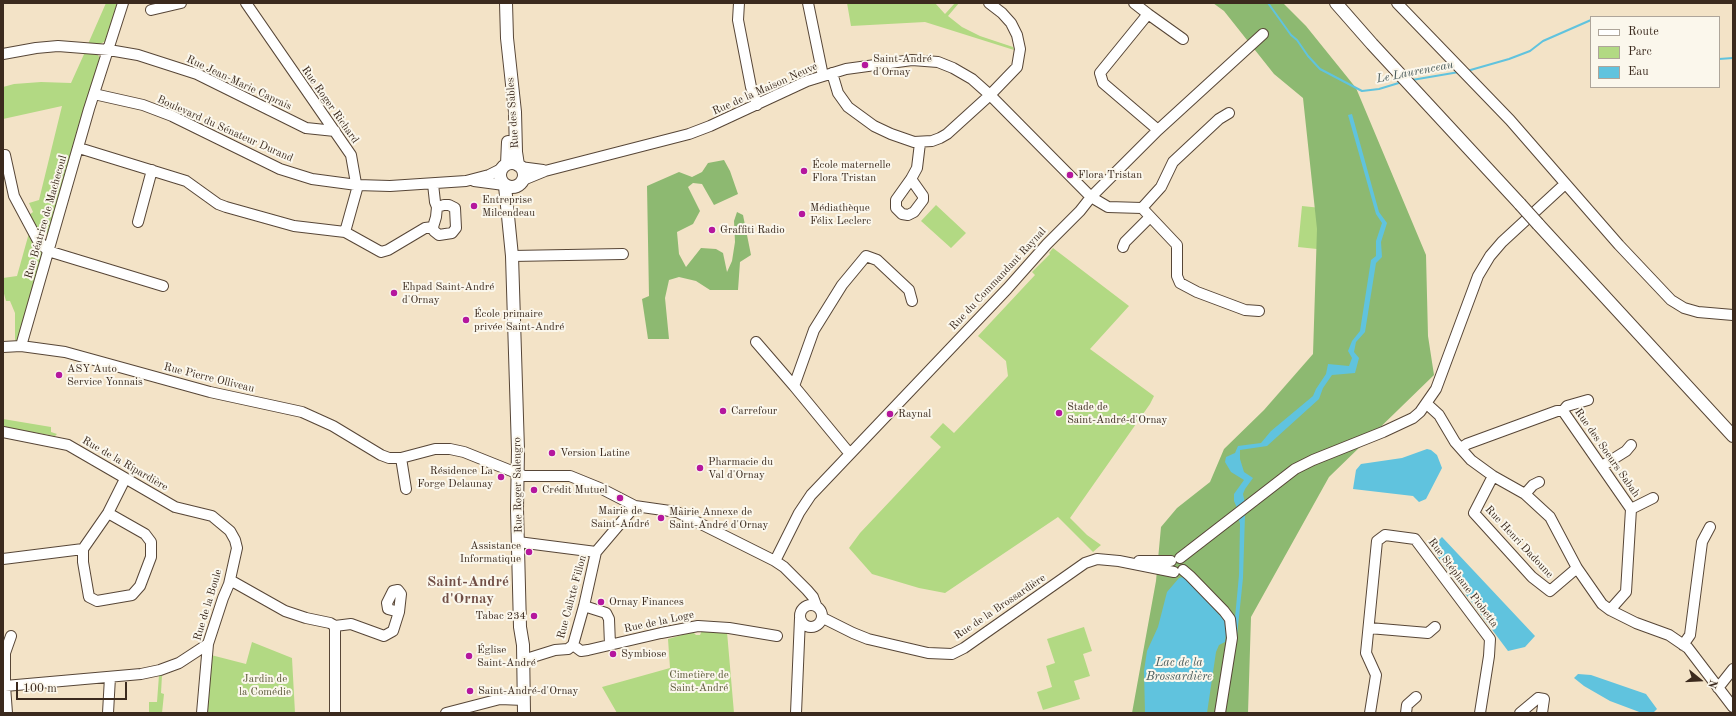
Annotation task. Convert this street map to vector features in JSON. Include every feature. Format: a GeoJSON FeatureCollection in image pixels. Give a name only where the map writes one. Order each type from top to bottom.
{"type":"FeatureCollection","features":[{"type":"Feature","properties":{"kind":"main road","name":"Rue des Sables"},"geometry":{"type":"LineString","coordinates":[[506,3],[509,61],[515,112],[516,152],[512,167]]}},
{"type":"Feature","properties":{"kind":"main road"},"geometry":{"type":"LineString","coordinates":[[1336,3],[1733,436]]}},
{"type":"Feature","properties":{"kind":"main road"},"geometry":{"type":"LineString","coordinates":[[512,167],[523,174],[520,183],[512,188],[504,185],[500,177],[512,167]]}},
{"type":"Feature","properties":{"kind":"main road","name":"Rue Roger Salengro"},"geometry":{"type":"LineString","coordinates":[[512,256],[515,229],[514,198],[520,183]]}},
{"type":"Feature","properties":{"kind":"main road","name":"Rue Roger Salengro"},"geometry":{"type":"LineString","coordinates":[[504,185],[512,256],[518,472],[520,628],[523,645],[524,713]]}},
{"type":"Feature","properties":{"kind":"street","name":"Rue Béatrice de Machecoul"},"geometry":{"type":"LineString","coordinates":[[21,346],[94,94],[123,3]]}},
{"type":"Feature","properties":{"kind":"street"},"geometry":{"type":"LineString","coordinates":[[151,10],[181,3]]}},
{"type":"Feature","properties":{"kind":"street","name":"Rue Roger Richard"},"geometry":{"type":"LineString","coordinates":[[246,3],[350,155],[353,163],[354,181],[357,189],[345,232]]}},
{"type":"Feature","properties":{"kind":"street"},"geometry":{"type":"LineString","coordinates":[[739,3],[738,20],[751,88],[757,105]]}},
{"type":"Feature","properties":{"kind":"street"},"geometry":{"type":"LineString","coordinates":[[808,3],[827,74],[848,107],[874,126],[902,139],[920,143],[932,141],[947,134],[990,95],[1017,67],[1020,49],[1017,35],[1011,23],[1002,13],[989,3]]}},
{"type":"Feature","properties":{"kind":"street"},"geometry":{"type":"LineString","coordinates":[[1134,3],[1183,39]]}},
{"type":"Feature","properties":{"kind":"street"},"geometry":{"type":"LineString","coordinates":[[1397,3],[1510,120],[1565,184],[1670,300],[1684,308],[1698,312],[1733,314]]}},
{"type":"Feature","properties":{"kind":"street"},"geometry":{"type":"LineString","coordinates":[[1148,14],[1100,73],[1102,83],[1158,130]]}},
{"type":"Feature","properties":{"kind":"street","name":"Rue du Commandant Raynal"},"geometry":{"type":"LineString","coordinates":[[775,561],[799,513],[811,495],[1047,244],[1080,211],[1091,197],[1158,130],[1263,34]]}},
{"type":"Feature","properties":{"kind":"street","name":"Rue Jean-Marie Caprais"},"geometry":{"type":"LineString","coordinates":[[3,54],[58,46],[138,54],[197,74],[306,128],[335,131]]}},
{"type":"Feature","properties":{"kind":"street","name":"Rue de la Maison Neuve"},"geometry":{"type":"LineString","coordinates":[[520,183],[545,171],[689,134],[757,105],[807,81],[827,74],[846,69],[912,60],[938,62],[972,78],[1091,197],[1108,207],[1142,208]]}},
{"type":"Feature","properties":{"kind":"street","name":"Boulevard du Sénateur Durand"},"geometry":{"type":"LineString","coordinates":[[94,94],[143,105],[172,116],[280,169],[312,179],[357,186],[433,184],[466,180],[489,175],[512,167]]}},
{"type":"Feature","properties":{"kind":"street"},"geometry":{"type":"LineString","coordinates":[[1229,113],[1219,119],[1173,162],[1161,187],[1142,208],[1177,245],[1177,276],[1180,283],[1197,292],[1245,310],[1259,311]]}},
{"type":"Feature","properties":{"kind":"street"},"geometry":{"type":"LineString","coordinates":[[911,179],[916,168],[920,143]]}},
{"type":"Feature","properties":{"kind":"street"},"geometry":{"type":"LineString","coordinates":[[79,148],[186,181],[218,204],[226,207],[294,226],[345,232],[382,252],[425,228],[432,227]]}},
{"type":"Feature","properties":{"kind":"street"},"geometry":{"type":"LineString","coordinates":[[3,155],[5,155],[14,196],[37,239],[48,251],[163,286]]}},
{"type":"Feature","properties":{"kind":"street","name":"Rue de la Maison Neuve"},"geometry":{"type":"LineString","coordinates":[[512,167],[545,171]]}},
{"type":"Feature","properties":{"kind":"street"},"geometry":{"type":"LineString","coordinates":[[138,222],[152,170]]}},
{"type":"Feature","properties":{"kind":"street","name":"Boulevard du Sénateur Durand"},"geometry":{"type":"LineString","coordinates":[[466,180],[504,185]]}},
{"type":"Feature","properties":{"kind":"street"},"geometry":{"type":"LineString","coordinates":[[432,227],[436,217],[437,207],[433,184]]}},
{"type":"Feature","properties":{"kind":"street"},"geometry":{"type":"LineString","coordinates":[[1220,713],[1232,638],[1230,619],[1190,576],[1170,567],[1176,559],[1295,469],[1413,418],[1426,404],[1438,383],[1478,276],[1490,256],[1502,242],[1565,184]]}},
{"type":"Feature","properties":{"kind":"street"},"geometry":{"type":"LineString","coordinates":[[432,227],[439,235],[452,233],[456,228],[455,208],[450,205],[437,207]]}},
{"type":"Feature","properties":{"kind":"street"},"geometry":{"type":"LineString","coordinates":[[1123,247],[1125,242],[1150,217]]}},
{"type":"Feature","properties":{"kind":"street"},"geometry":{"type":"LineString","coordinates":[[512,256],[622,254]]}},
{"type":"Feature","properties":{"kind":"street"},"geometry":{"type":"LineString","coordinates":[[794,386],[814,330],[842,285],[866,256],[877,260],[909,290],[912,301]]}},
{"type":"Feature","properties":{"kind":"street"},"geometry":{"type":"LineString","coordinates":[[756,342],[850,454]]}},
{"type":"Feature","properties":{"kind":"street","name":"Rue Pierre Olliveau"},"geometry":{"type":"LineString","coordinates":[[3,347],[21,346],[70,353],[210,392],[302,412],[332,426],[381,455],[389,458],[401,458],[435,449],[450,449],[464,452],[518,472],[524,476],[570,476],[602,489],[635,506],[677,512],[775,561]]}},
{"type":"Feature","properties":{"kind":"street"},"geometry":{"type":"LineString","coordinates":[[1563,412],[1567,406],[1588,400]]}},
{"type":"Feature","properties":{"kind":"street"},"geometry":{"type":"LineString","coordinates":[[1426,404],[1439,415],[1455,442],[1471,460],[1494,476],[1525,494],[1550,517],[1576,568],[1596,598],[1610,610],[1636,623],[1669,635],[1688,648],[1733,707]]}},
{"type":"Feature","properties":{"kind":"street","name":"Rue des Soeurs Sabah"},"geometry":{"type":"LineString","coordinates":[[1461,448],[1467,444],[1557,411],[1563,412],[1631,509],[1626,592],[1610,610]]}},
{"type":"Feature","properties":{"kind":"street","name":"Rue de la Ripardière"},"geometry":{"type":"LineString","coordinates":[[3,432],[68,445],[175,507],[212,516],[230,531]]}},
{"type":"Feature","properties":{"kind":"street"},"geometry":{"type":"LineString","coordinates":[[1602,466],[1626,451],[1631,445]]}},
{"type":"Feature","properties":{"kind":"street"},"geometry":{"type":"LineString","coordinates":[[401,458],[406,489]]}},
{"type":"Feature","properties":{"kind":"street","name":"Rue Henri Dadoune"},"geometry":{"type":"LineString","coordinates":[[1494,476],[1474,514],[1532,577],[1550,592],[1576,568]]}},
{"type":"Feature","properties":{"kind":"street"},"geometry":{"type":"LineString","coordinates":[[108,513],[145,534],[151,542],[152,557],[140,586],[132,595],[97,601],[89,597],[83,562],[83,549],[108,513],[125,479]]}},
{"type":"Feature","properties":{"kind":"street"},"geometry":{"type":"LineString","coordinates":[[1525,494],[1533,485],[1539,482]]}},
{"type":"Feature","properties":{"kind":"street"},"geometry":{"type":"LineString","coordinates":[[1631,509],[1653,498]]}},
{"type":"Feature","properties":{"kind":"street"},"geometry":{"type":"LineString","coordinates":[[518,542],[596,552],[635,506]]}},
{"type":"Feature","properties":{"kind":"street"},"geometry":{"type":"LineString","coordinates":[[1683,645],[1690,635],[1702,542],[1710,527]]}},
{"type":"Feature","properties":{"kind":"street","name":"Rue de la Boule"},"geometry":{"type":"LineString","coordinates":[[202,713],[208,644],[230,580],[237,548],[230,531]]}},
{"type":"Feature","properties":{"kind":"street","name":"Rue Stéphane Piobetta"},"geometry":{"type":"LineString","coordinates":[[1370,713],[1376,675],[1366,654],[1377,542],[1384,535],[1415,539],[1490,639],[1489,656],[1480,713]]}},
{"type":"Feature","properties":{"kind":"street"},"geometry":{"type":"LineString","coordinates":[[3,559],[83,549]]}},
{"type":"Feature","properties":{"kind":"street","name":"Rue Calixte Fillon"},"geometry":{"type":"LineString","coordinates":[[523,660],[555,650],[568,649],[573,645],[584,606],[596,552]]}},
{"type":"Feature","properties":{"kind":"street","name":"Rue de la Brossardière"},"geometry":{"type":"LineString","coordinates":[[823,618],[853,633],[868,638],[928,653],[952,654],[964,648],[1085,563],[1097,559],[1119,562]]}},
{"type":"Feature","properties":{"kind":"street"},"geometry":{"type":"LineString","coordinates":[[1119,562],[1176,559]]}},
{"type":"Feature","properties":{"kind":"street"},"geometry":{"type":"LineString","coordinates":[[775,561],[784,567],[813,597],[816,605],[822,611],[823,618],[820,624],[814,627],[805,636],[800,648]]}},
{"type":"Feature","properties":{"kind":"street"},"geometry":{"type":"LineString","coordinates":[[1119,562],[1179,571]]}},
{"type":"Feature","properties":{"kind":"street"},"geometry":{"type":"LineString","coordinates":[[230,580],[285,611],[306,618],[330,623],[335,626],[351,624],[384,636],[393,631],[399,612]]}},
{"type":"Feature","properties":{"kind":"street"},"geometry":{"type":"LineString","coordinates":[[800,585],[805,606]]}},
{"type":"Feature","properties":{"kind":"street"},"geometry":{"type":"LineString","coordinates":[[796,713],[801,612],[805,606],[810,604],[816,605]]}},
{"type":"Feature","properties":{"kind":"street"},"geometry":{"type":"LineString","coordinates":[[584,606],[606,613],[609,619],[610,645]]}},
{"type":"Feature","properties":{"kind":"street"},"geometry":{"type":"LineString","coordinates":[[800,618],[801,622],[807,626],[814,627]]}},
{"type":"Feature","properties":{"kind":"street"},"geometry":{"type":"LineString","coordinates":[[335,626],[336,713]]}},
{"type":"Feature","properties":{"kind":"street","name":"Rue de la Loge"},"geometry":{"type":"LineString","coordinates":[[573,645],[581,651],[698,626],[777,636]]}},
{"type":"Feature","properties":{"kind":"street"},"geometry":{"type":"LineString","coordinates":[[1369,628],[1428,633],[1435,627]]}},
{"type":"Feature","properties":{"kind":"street"},"geometry":{"type":"LineString","coordinates":[[7,713],[5,654],[11,636]]}},
{"type":"Feature","properties":{"kind":"street"},"geometry":{"type":"LineString","coordinates":[[5,686],[141,674],[160,670],[179,663],[208,644]]}},
{"type":"Feature","properties":{"kind":"street"},"geometry":{"type":"LineString","coordinates":[[1718,688],[1733,669]]}},
{"type":"Feature","properties":{"kind":"street"},"geometry":{"type":"LineString","coordinates":[[108,713],[110,677]]}},
{"type":"Feature","properties":{"kind":"street"},"geometry":{"type":"LineString","coordinates":[[1406,713],[1407,705],[1416,697]]}},
{"type":"Feature","properties":{"kind":"street"},"geometry":{"type":"LineString","coordinates":[[1524,713],[1538,698],[1544,699],[1542,713]]}},
{"type":"Feature","properties":{"kind":"street"},"geometry":{"type":"LineString","coordinates":[[446,713],[500,699],[524,700]]}},
{"type":"Feature","properties":{"kind":"green space"},"geometry":{"type":"Polygon","coordinates":[[[106,3],[117,3],[106,41],[100,44],[88,44],[106,3]]]}},
{"type":"Feature","properties":{"kind":"green space"},"geometry":{"type":"Polygon","coordinates":[[[847,3],[935,3],[945,14],[955,3],[959,3],[948,16],[962,27],[980,36],[1013,47],[1014,50],[925,22],[851,26],[847,3]]]}},
{"type":"Feature","properties":{"kind":"green space"},"geometry":{"type":"Polygon","coordinates":[[[1213,3],[1283,3],[1306,26],[1356,88],[1426,255],[1428,336],[1434,375],[1329,477],[1251,617],[1248,713],[1132,713],[1156,581],[1161,527],[1177,508],[1210,482],[1224,449],[1264,410],[1313,354],[1317,229],[1303,98],[1274,74],[1224,11],[1213,3]]]}},
{"type":"Feature","properties":{"kind":"green space"},"geometry":{"type":"Polygon","coordinates":[[[85,52],[96,53],[101,59],[49,233],[41,234],[29,215],[33,212],[29,203],[39,200],[62,106],[3,119],[3,87],[14,84],[41,82],[71,83],[85,52]]]}},
{"type":"Feature","properties":{"kind":"green space"},"geometry":{"type":"Polygon","coordinates":[[[724,160],[730,171],[738,194],[714,205],[702,184],[693,183],[688,187],[700,211],[693,224],[677,232],[679,254],[686,267],[701,248],[716,249],[723,253],[727,272],[732,261],[735,242],[734,221],[737,212],[743,215],[751,255],[740,262],[738,290],[710,290],[696,281],[679,277],[669,280],[665,298],[669,339],[648,339],[642,299],[649,296],[647,186],[679,172],[692,177],[702,172],[708,163],[724,160]]]}},
{"type":"Feature","properties":{"kind":"green space"},"geometry":{"type":"Polygon","coordinates":[[[936,205],[966,233],[951,248],[921,221],[936,205]]]}},
{"type":"Feature","properties":{"kind":"green space"},"geometry":{"type":"Polygon","coordinates":[[[1302,206],[1321,208],[1317,249],[1298,247],[1302,206]]]}},
{"type":"Feature","properties":{"kind":"green space"},"geometry":{"type":"Polygon","coordinates":[[[29,233],[42,252],[42,258],[18,339],[15,341],[15,313],[10,301],[6,301],[3,290],[3,278],[17,276],[29,233]]]}},
{"type":"Feature","properties":{"kind":"green space","name":"Stade de Saint-André-d'Ornay"},"geometry":{"type":"Polygon","coordinates":[[[1053,248],[1129,306],[1090,349],[1154,396],[1150,404],[1070,518],[1087,535],[1101,545],[1093,552],[1058,517],[945,593],[919,588],[872,574],[849,548],[860,533],[941,447],[930,437],[943,423],[954,433],[1008,376],[1006,361],[978,336],[1035,275],[1032,272],[1050,254],[1049,253],[1053,248]]]}},
{"type":"Feature","properties":{"kind":"green space"},"geometry":{"type":"Polygon","coordinates":[[[3,419],[51,427],[51,432],[57,434],[55,436],[3,427],[3,419]]]}},
{"type":"Feature","properties":{"kind":"green space"},"geometry":{"type":"Polygon","coordinates":[[[1084,627],[1092,651],[1083,654],[1090,676],[1074,681],[1080,699],[1043,710],[1037,692],[1052,687],[1046,666],[1055,663],[1047,639],[1084,627]]]}},
{"type":"Feature","properties":{"kind":"green space","name":"Cimetière de Saint-André"},"geometry":{"type":"Polygon","coordinates":[[[702,630],[727,632],[734,713],[617,713],[602,687],[670,668],[668,639],[693,632],[696,635],[700,635],[702,630]]]}},
{"type":"Feature","properties":{"kind":"green space","name":"Jardin de la Comédie"},"geometry":{"type":"Polygon","coordinates":[[[252,642],[292,658],[295,713],[206,713],[211,655],[246,664],[252,642]]]}},
{"type":"Feature","properties":{"kind":"green space"},"geometry":{"type":"Polygon","coordinates":[[[159,675],[162,675],[161,693],[164,694],[162,713],[149,713],[149,702],[157,702],[159,675]]]}},
{"type":"Feature","properties":{"kind":"water"},"geometry":{"type":"Polygon","coordinates":[[[1352,114],[1379,212],[1387,223],[1381,242],[1382,257],[1376,263],[1365,332],[1356,342],[1354,352],[1359,358],[1355,373],[1332,375],[1323,388],[1319,399],[1267,446],[1240,450],[1240,459],[1244,472],[1253,478],[1243,494],[1245,503],[1237,508],[1234,501],[1234,494],[1244,480],[1231,472],[1225,462],[1226,457],[1235,453],[1238,446],[1261,443],[1271,431],[1313,396],[1326,374],[1328,364],[1349,366],[1352,358],[1348,351],[1352,341],[1360,331],[1371,260],[1376,256],[1376,241],[1382,223],[1376,214],[1348,115],[1352,114]]]}},
{"type":"Feature","properties":{"kind":"water"},"geometry":{"type":"Polygon","coordinates":[[[1427,449],[1431,450],[1437,455],[1442,468],[1426,499],[1419,502],[1413,496],[1353,489],[1356,470],[1361,464],[1402,458],[1427,449]]]}},
{"type":"Feature","properties":{"kind":"water"},"geometry":{"type":"Polygon","coordinates":[[[1243,513],[1245,515],[1243,578],[1237,636],[1235,636],[1239,575],[1240,524],[1238,516],[1243,513]]]}},
{"type":"Feature","properties":{"kind":"water"},"geometry":{"type":"Polygon","coordinates":[[[1442,537],[1535,636],[1525,647],[1508,651],[1431,548],[1442,537]]]}},
{"type":"Feature","properties":{"kind":"water","name":"Lac de la Brossardière"},"geometry":{"type":"Polygon","coordinates":[[[1183,577],[1196,588],[1224,620],[1227,627],[1225,642],[1219,645],[1216,652],[1207,713],[1145,713],[1144,671],[1147,651],[1158,627],[1167,592],[1179,578],[1183,577]]]}},
{"type":"Feature","properties":{"kind":"water"},"geometry":{"type":"Polygon","coordinates":[[[1578,674],[1591,675],[1646,694],[1657,709],[1653,713],[1642,713],[1610,701],[1584,686],[1574,678],[1578,674]]]}},
{"type":"Feature","properties":{"kind":"waterway","name":"Le Laurenceau"},"geometry":{"type":"LineString","coordinates":[[1268,3],[1291,35],[1297,40],[1308,56],[1320,69],[1362,91],[1379,89],[1402,82]]}},
{"type":"Feature","properties":{"kind":"waterway","name":"Le Laurenceau"},"geometry":{"type":"LineString","coordinates":[[1467,71],[1509,59],[1530,51],[1543,41],[1590,20]]}},
{"type":"Feature","properties":{"kind":"waterway","name":"Le Laurenceau"},"geometry":{"type":"LineString","coordinates":[[1720,59],[1733,58]]}},
{"type":"Feature","properties":{"kind":"waterway","name":"Le Laurenceau"},"geometry":{"type":"LineString","coordinates":[[1412,80],[1459,72]]}},
{"type":"Feature","properties":{"kind":"place","name":"Saint-André d'Ornay"},"geometry":{"type":"Point","coordinates":[865,65]}},
{"type":"Feature","properties":{"kind":"place","name":"École maternelle Flora Tristan"},"geometry":{"type":"Point","coordinates":[804,171]}},
{"type":"Feature","properties":{"kind":"place","name":"Flora Tristan"},"geometry":{"type":"Point","coordinates":[1070,175]}},
{"type":"Feature","properties":{"kind":"place","name":"Entreprise Milcendeau"},"geometry":{"type":"Point","coordinates":[474,206]}},
{"type":"Feature","properties":{"kind":"place","name":"Médiathèque Félix Leclerc"},"geometry":{"type":"Point","coordinates":[802,214]}},
{"type":"Feature","properties":{"kind":"place","name":"Graffiti Radio"},"geometry":{"type":"Point","coordinates":[712,230]}},
{"type":"Feature","properties":{"kind":"place","name":"Ehpad Saint-André d'Ornay"},"geometry":{"type":"Point","coordinates":[394,293]}},
{"type":"Feature","properties":{"kind":"place","name":"École primaire privée Saint-André"},"geometry":{"type":"Point","coordinates":[466,320]}},
{"type":"Feature","properties":{"kind":"place","name":"ASY Auto Service Yonnais"},"geometry":{"type":"Point","coordinates":[59,375]}},
{"type":"Feature","properties":{"kind":"place","name":"Carrefour"},"geometry":{"type":"Point","coordinates":[723,411]}},
{"type":"Feature","properties":{"kind":"place","name":"Stade de Saint-André-d'Ornay"},"geometry":{"type":"Point","coordinates":[1059,413]}},
{"type":"Feature","properties":{"kind":"place","name":"Raynal"},"geometry":{"type":"Point","coordinates":[890,414]}},
{"type":"Feature","properties":{"kind":"place","name":"Version Latine"},"geometry":{"type":"Point","coordinates":[552,453]}},
{"type":"Feature","properties":{"kind":"place","name":"Pharmacie du Val d'Ornay"},"geometry":{"type":"Point","coordinates":[700,468]}},
{"type":"Feature","properties":{"kind":"place","name":"Résidence La Forge Delaunay"},"geometry":{"type":"Point","coordinates":[501,477]}},
{"type":"Feature","properties":{"kind":"place","name":"Crédit Mutuel"},"geometry":{"type":"Point","coordinates":[534,490]}},
{"type":"Feature","properties":{"kind":"place","name":"Mairie de Saint-André"},"geometry":{"type":"Point","coordinates":[620,498]}},
{"type":"Feature","properties":{"kind":"place","name":"Mairie Annexe de Saint-André d'Ornay"},"geometry":{"type":"Point","coordinates":[661,518]}},
{"type":"Feature","properties":{"kind":"place","name":"Assistance Informatique"},"geometry":{"type":"Point","coordinates":[529,552]}},
{"type":"Feature","properties":{"kind":"place","name":"Ornay Finances"},"geometry":{"type":"Point","coordinates":[601,602]}},
{"type":"Feature","properties":{"kind":"place","name":"Tabac 234"},"geometry":{"type":"Point","coordinates":[534,616]}},
{"type":"Feature","properties":{"kind":"place","name":"Symbiose"},"geometry":{"type":"Point","coordinates":[613,654]}},
{"type":"Feature","properties":{"kind":"place","name":"Église Saint-André"},"geometry":{"type":"Point","coordinates":[469,656]}},
{"type":"Feature","properties":{"kind":"place","name":"Saint-André-d'Ornay"},"geometry":{"type":"Point","coordinates":[470,691]}},
{"type":"Feature","properties":{"kind":"district","name":"Saint-André d'Ornay"},"geometry":{"type":"Point","coordinates":[468,590]}}]}
